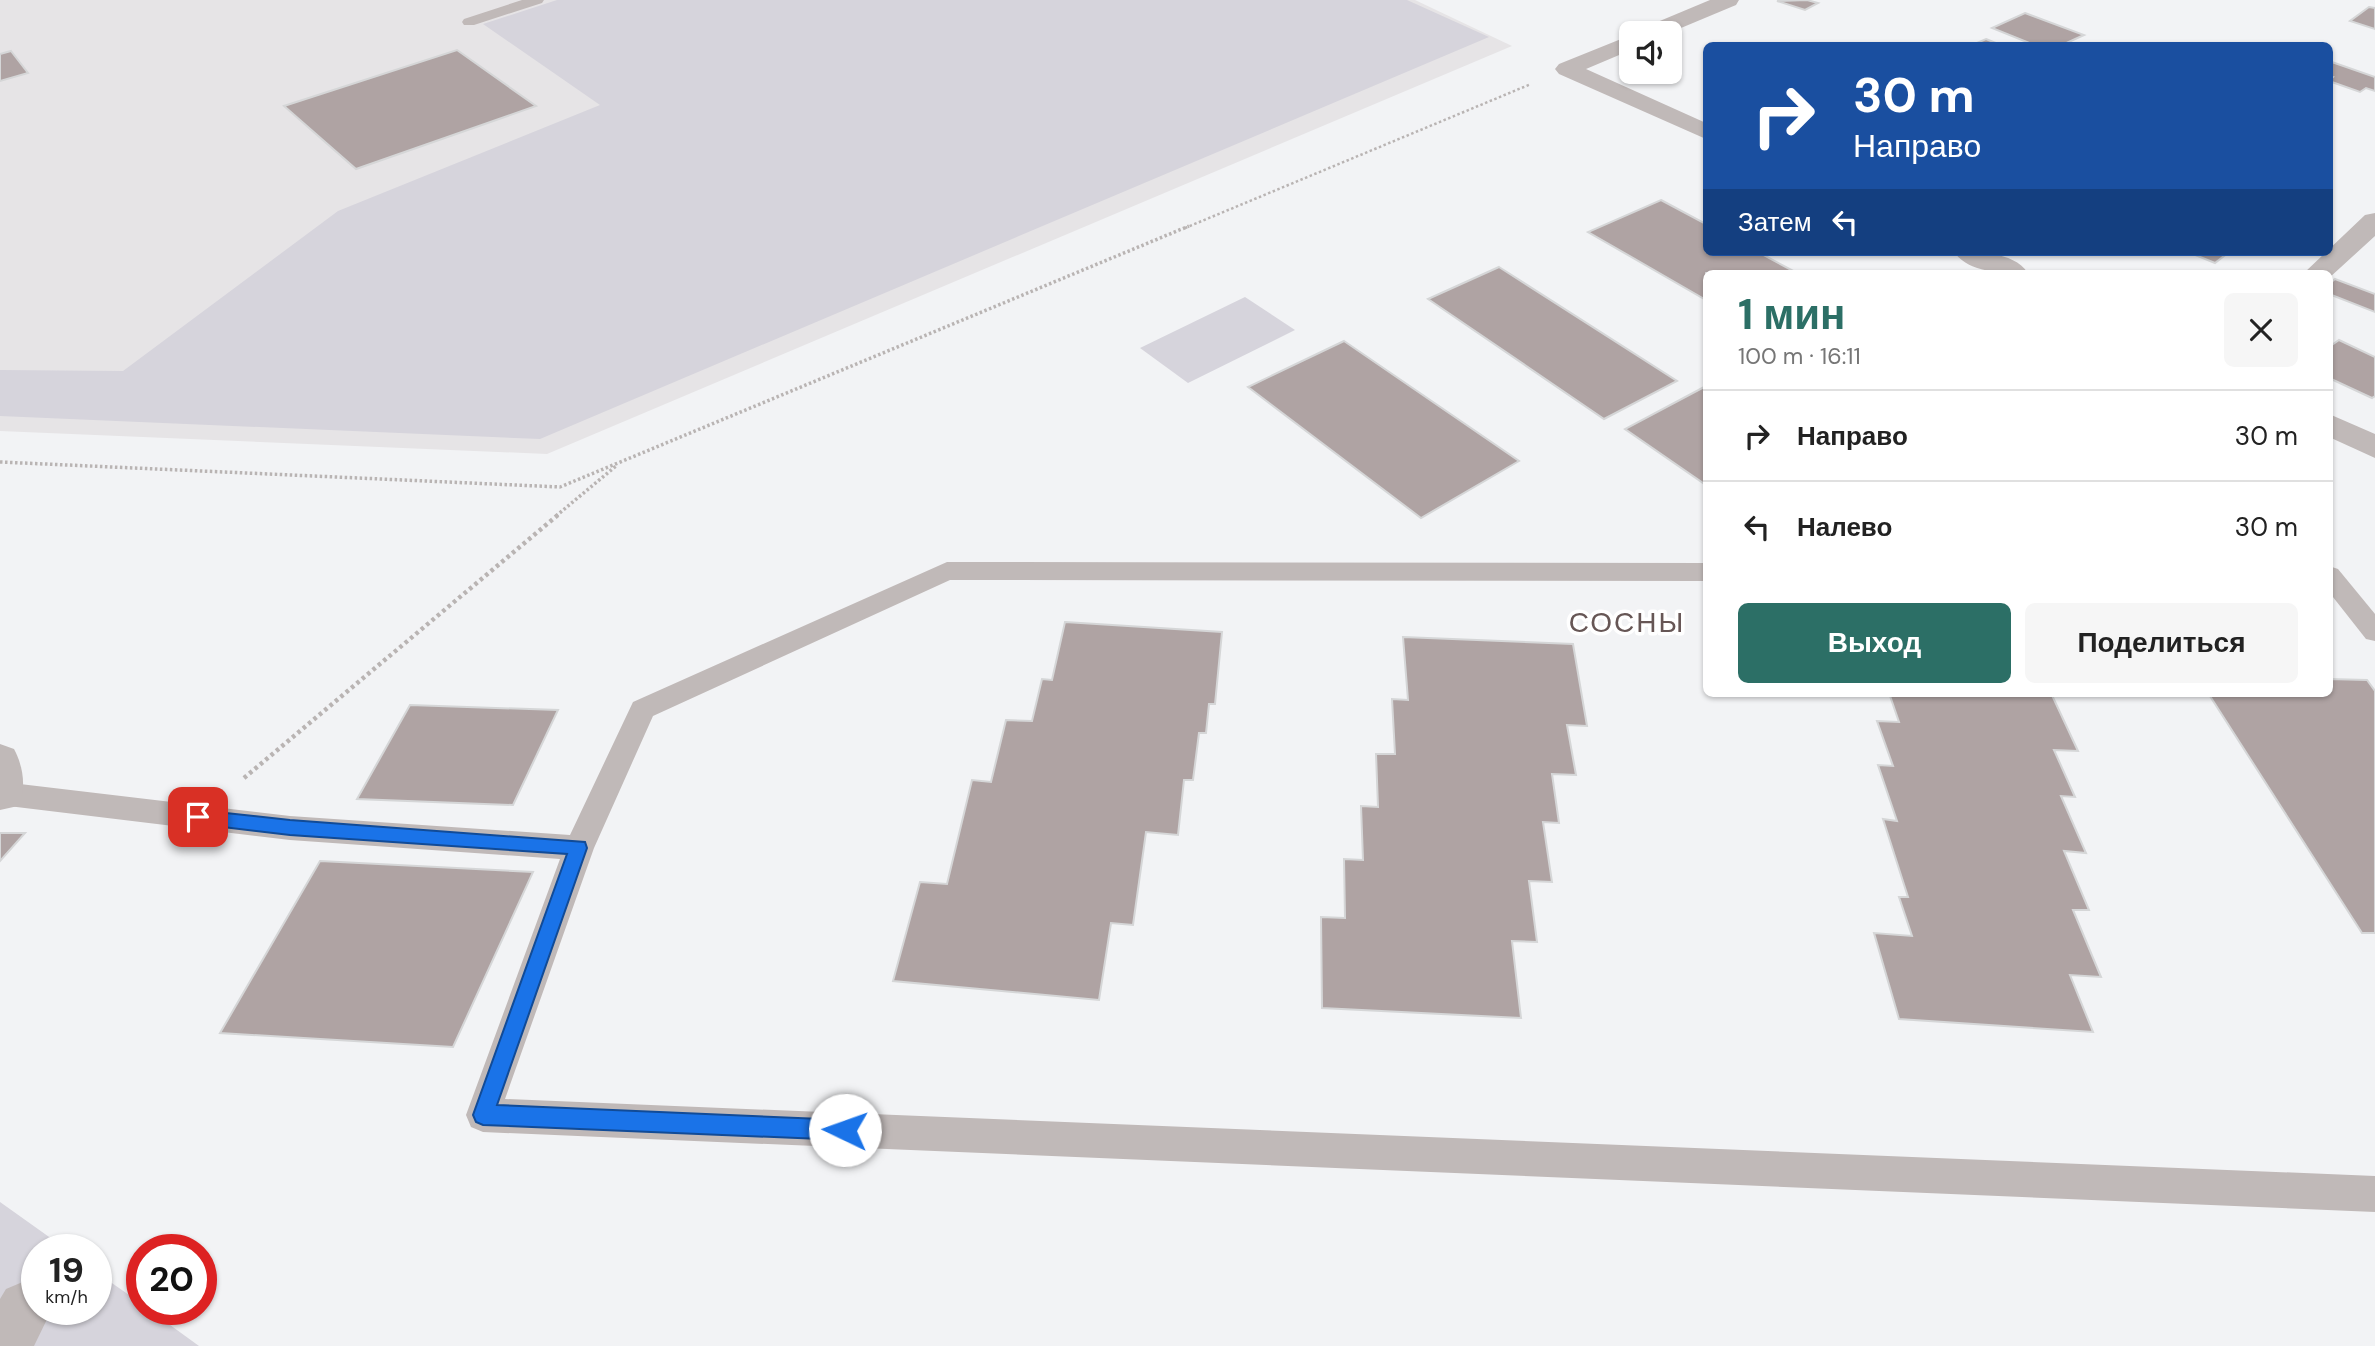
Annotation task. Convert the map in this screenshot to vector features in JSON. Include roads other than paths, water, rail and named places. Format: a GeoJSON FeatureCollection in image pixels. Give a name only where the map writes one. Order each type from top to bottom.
{"type":"FeatureCollection","features":[{"type":"Feature","properties":{"kind":"street"},"geometry":{"type":"LineString","coordinates":[[1679,21],[1728,0]]}},
{"type":"Feature","properties":{"kind":"street"},"geometry":{"type":"LineString","coordinates":[[1619,47],[1567,69],[1703,131]]}},
{"type":"Feature","properties":{"kind":"street"},"geometry":{"type":"LineString","coordinates":[[2321,270],[2375,221]]}},
{"type":"Feature","properties":{"kind":"street"},"geometry":{"type":"LineString","coordinates":[[1977,256],[2007,270]]}},
{"type":"Feature","properties":{"kind":"street"},"geometry":{"type":"LineString","coordinates":[[2333,426],[2375,447]]}},
{"type":"Feature","properties":{"kind":"lane"},"geometry":{"type":"LineString","coordinates":[[469,22],[537,0]]}},
{"type":"Feature","properties":{"kind":"lane"},"geometry":{"type":"LineString","coordinates":[[1703,572],[947,571],[643,709],[579,848],[483,1115],[2375,1194]]}},
{"type":"Feature","properties":{"kind":"lane"},"geometry":{"type":"LineString","coordinates":[[2333,580],[2375,632]]}},
{"type":"Feature","properties":{"kind":"lane"},"geometry":{"type":"LineString","coordinates":[[1,777],[198,817],[290,828],[579,848]]}},
{"type":"Feature","properties":{"kind":"district","name":"СОСНЫ"},"geometry":{"type":"Point","coordinates":[1627,622]}}]}
